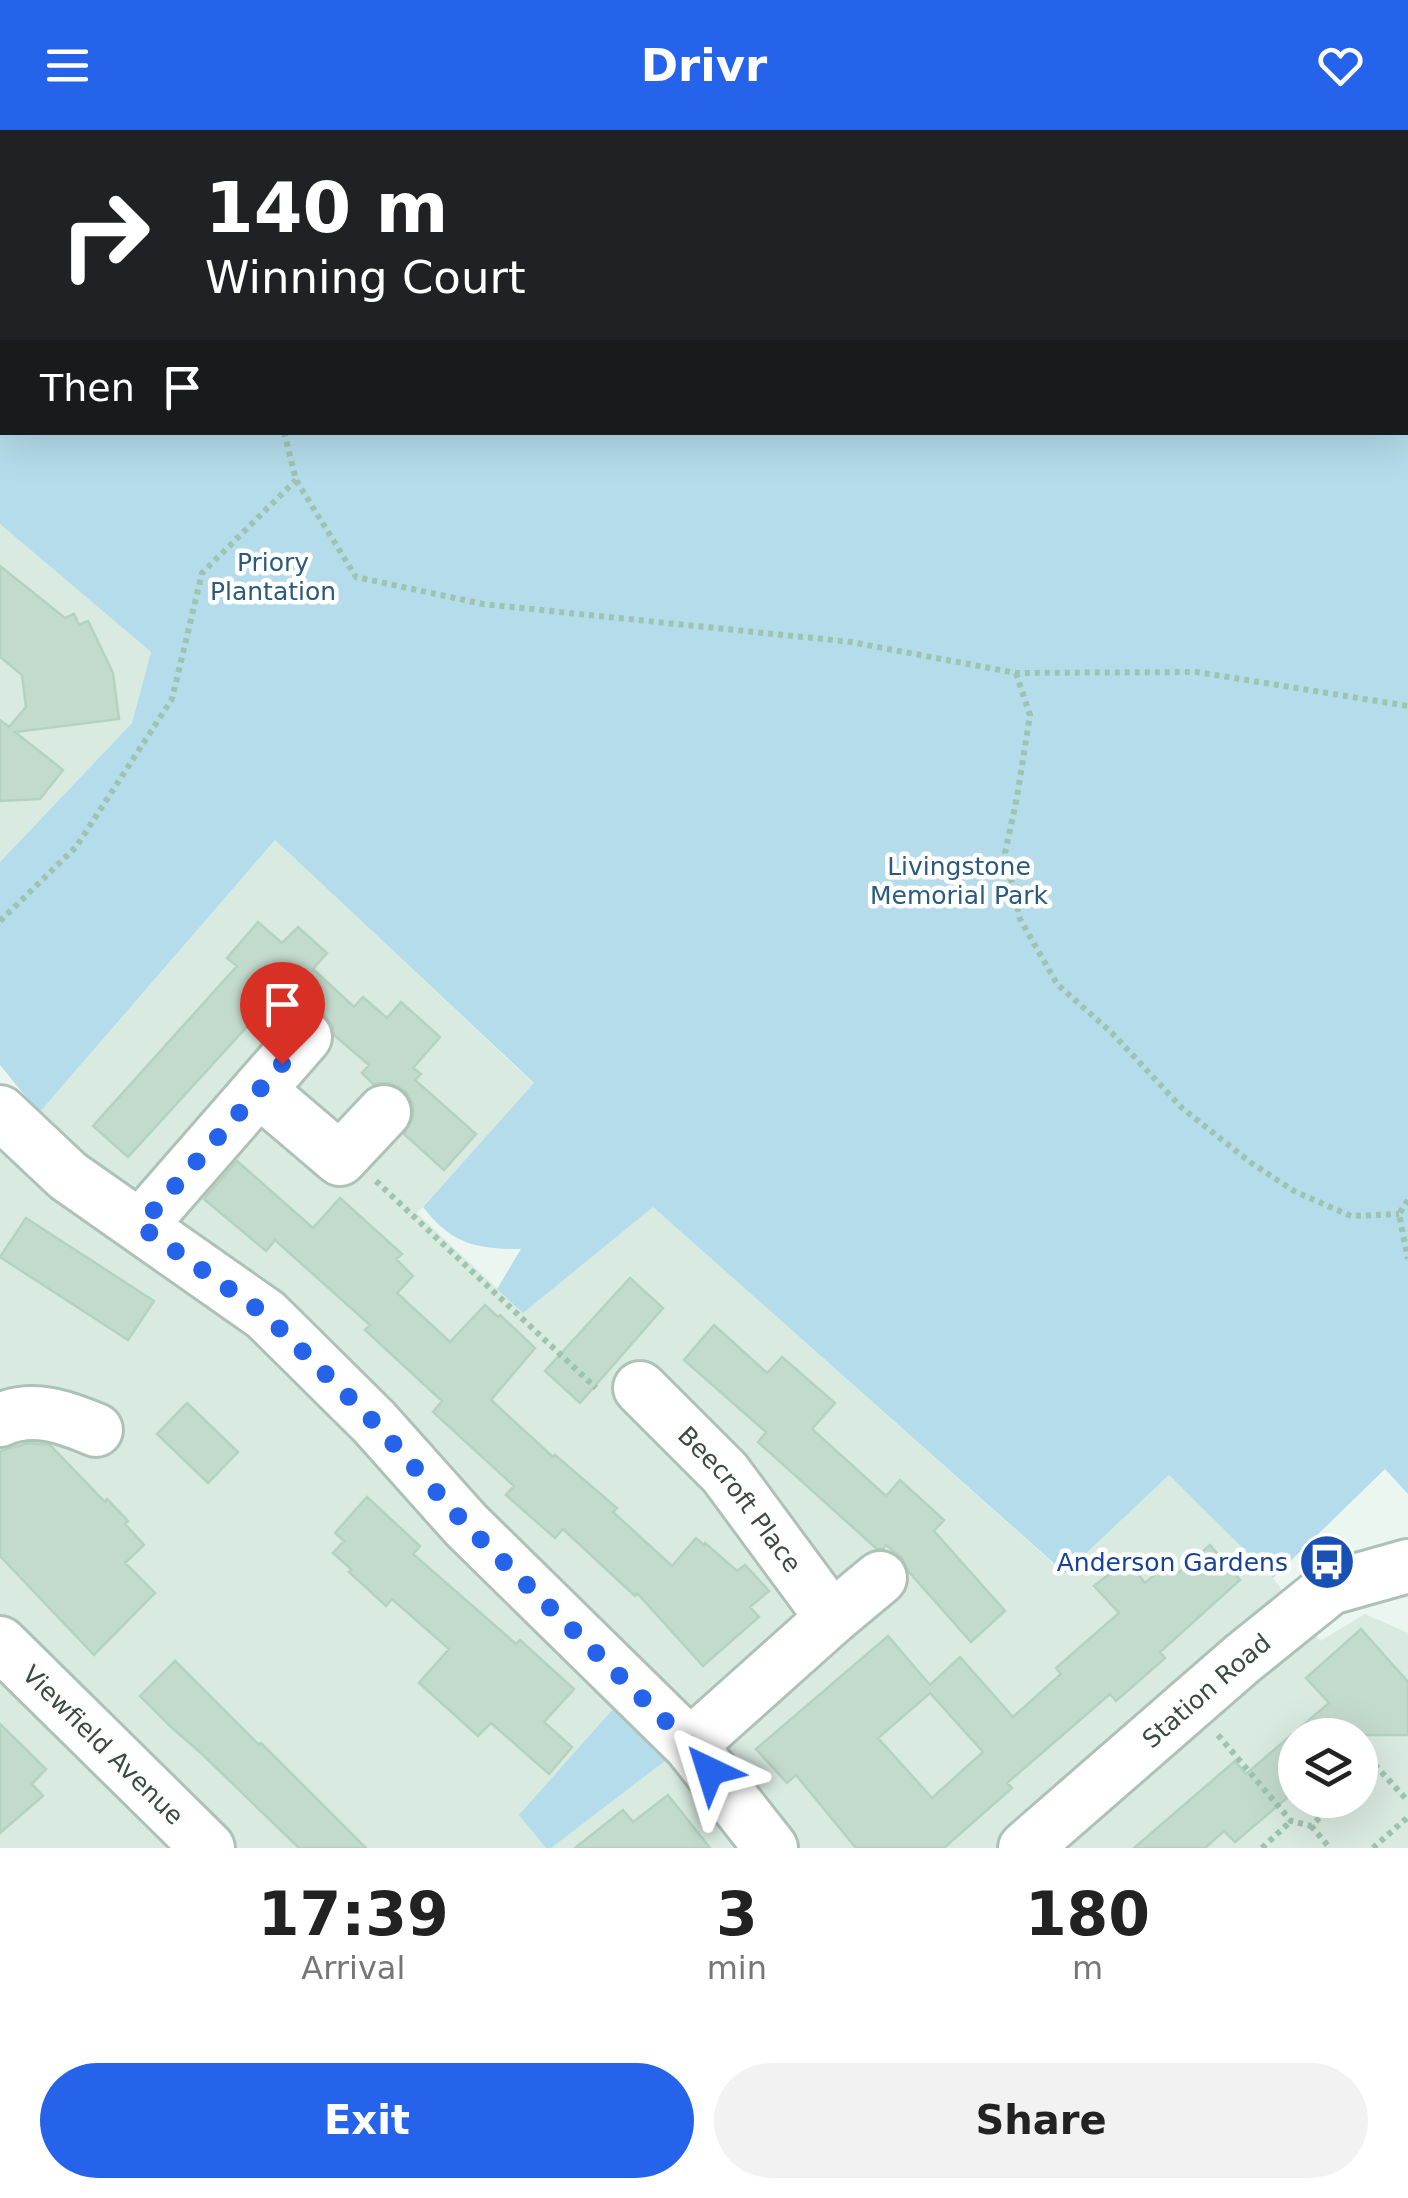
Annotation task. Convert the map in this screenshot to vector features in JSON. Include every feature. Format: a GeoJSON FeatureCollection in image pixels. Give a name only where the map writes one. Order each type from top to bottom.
{"type":"FeatureCollection","features":[{"type":"Feature","properties":{"kind":"street"},"geometry":{"type":"LineString","coordinates":[[140,1226],[305,1037]]}},
{"type":"Feature","properties":{"kind":"street"},"geometry":{"type":"LineString","coordinates":[[260,1090],[340,1159],[384,1112]]}},
{"type":"Feature","properties":{"kind":"street"},"geometry":{"type":"LineString","coordinates":[[0,1112],[68,1176],[266,1315],[374,1422],[466,1525],[690,1745],[770,1848]]}},
{"type":"Feature","properties":{"kind":"street","name":"Beecroft Place"},"geometry":{"type":"LineString","coordinates":[[640,1388],[725,1473],[832,1618]]}},
{"type":"Feature","properties":{"kind":"street"},"geometry":{"type":"LineString","coordinates":[[0,1420],[34,1412],[64,1417],[96,1430]]}},
{"type":"Feature","properties":{"kind":"street","name":"Station Road"},"geometry":{"type":"LineString","coordinates":[[1025,1848],[1330,1588],[1400,1555]]}},
{"type":"Feature","properties":{"kind":"street"},"geometry":{"type":"LineString","coordinates":[[690,1745],[880,1578]]}},
{"type":"Feature","properties":{"kind":"street","name":"Viewfield Avenue"},"geometry":{"type":"LineString","coordinates":[[0,1643],[208,1848]]}},
{"type":"Feature","properties":{"kind":"path"},"geometry":{"type":"LineString","coordinates":[[285,435],[296,480],[356,577],[483,604],[851,642],[1016,673],[1197,672],[1408,706]]}},
{"type":"Feature","properties":{"kind":"path"},"geometry":{"type":"LineString","coordinates":[[0,921],[76,847],[172,699],[202,573],[296,480]]}},
{"type":"Feature","properties":{"kind":"path"},"geometry":{"type":"LineString","coordinates":[[1016,673],[1030,716],[1005,853],[1020,919],[1057,984],[1112,1033],[1182,1108],[1250,1162],[1294,1190],[1351,1216],[1399,1214]]}},
{"type":"Feature","properties":{"kind":"path"},"geometry":{"type":"LineString","coordinates":[[346,1152],[618,1409],[640,1388]]}},
{"type":"Feature","properties":{"kind":"path"},"geometry":{"type":"LineString","coordinates":[[1408,1200],[1399,1214],[1408,1259]]}},
{"type":"Feature","properties":{"kind":"path"},"geometry":{"type":"LineString","coordinates":[[1191,1703],[1291,1821],[1311,1826],[1330,1848]]}},
{"type":"Feature","properties":{"kind":"path"},"geometry":{"type":"LineString","coordinates":[[1378,1768],[1408,1801]]}},
{"type":"Feature","properties":{"kind":"path"},"geometry":{"type":"LineString","coordinates":[[1311,1826],[1319,1818]]}},
{"type":"Feature","properties":{"kind":"path"},"geometry":{"type":"LineString","coordinates":[[1373,1848],[1408,1818]]}},
{"type":"Feature","properties":{"kind":"path"},"geometry":{"type":"LineString","coordinates":[[1262,1848],[1291,1821]]}},
{"type":"Feature","properties":{"kind":"shaded area"},"geometry":{"type":"Polygon","coordinates":[[[0,524],[151,652],[132,723],[0,862],[0,524]]]}},
{"type":"Feature","properties":{"kind":"shaded area"},"geometry":{"type":"Polygon","coordinates":[[[275,840],[534,1084],[417,1213],[522,1312],[653,1207],[1064,1573],[1169,1475],[1273,1578],[1320,1641],[1365,1614],[1408,1633],[1408,1848],[0,1848],[0,1148],[39,1113],[275,840]]]}},
{"type":"Feature","properties":{"kind":"green space","name":"Livingstone Memorial Park"},"geometry":{"type":"Polygon","coordinates":[[[0,435],[1408,435],[1408,1494],[1385,1469],[1273,1578],[1169,1475],[1065,1573],[653,1207],[523,1313],[497,1289],[521,1249],[466,1242],[444,1229],[423,1207],[534,1083],[275,840],[39,1113],[0,1065],[0,862],[132,723],[151,652],[0,524],[0,435]]]}},
{"type":"Feature","properties":{"kind":"green space"},"geometry":{"type":"Polygon","coordinates":[[[614,1708],[666,1760],[546,1848],[519,1815],[614,1708]]]}},
{"type":"Feature","properties":{"kind":"building"},"geometry":{"type":"Polygon","coordinates":[[[0,566],[65,618],[74,614],[79,625],[88,621],[113,673],[119,719],[15,732],[63,770],[40,799],[0,801],[0,720],[9,727],[26,707],[22,675],[0,657],[0,566]]]}},
{"type":"Feature","properties":{"kind":"building"},"geometry":{"type":"Polygon","coordinates":[[[258,922],[282,943],[298,927],[327,953],[313,969],[354,1007],[363,997],[387,1018],[401,1002],[440,1037],[413,1068],[421,1074],[415,1080],[476,1134],[444,1170],[404,1134],[413,1118],[413,1104],[405,1091],[390,1083],[373,1084],[362,1073],[369,1065],[334,1035],[324,1014],[300,1006],[290,1012],[274,997],[128,1157],[93,1126],[237,966],[227,958],[258,922]]]}},
{"type":"Feature","properties":{"kind":"building"},"geometry":{"type":"Polygon","coordinates":[[[237,1161],[313,1228],[340,1198],[402,1254],[396,1259],[413,1276],[397,1293],[450,1342],[485,1305],[500,1315],[535,1348],[491,1400],[617,1508],[613,1512],[672,1566],[696,1538],[737,1571],[745,1565],[769,1591],[750,1607],[759,1617],[703,1666],[637,1593],[635,1596],[563,1529],[555,1538],[506,1495],[514,1486],[433,1412],[442,1401],[365,1330],[370,1325],[275,1240],[266,1251],[204,1199],[237,1161]]]}},
{"type":"Feature","properties":{"kind":"building"},"geometry":{"type":"Polygon","coordinates":[[[26,1218],[154,1301],[128,1340],[0,1257],[26,1218]]]}},
{"type":"Feature","properties":{"kind":"building"},"geometry":{"type":"Polygon","coordinates":[[[630,1278],[663,1308],[580,1403],[545,1371],[630,1278]]]}},
{"type":"Feature","properties":{"kind":"building"},"geometry":{"type":"Polygon","coordinates":[[[714,1325],[767,1373],[782,1357],[835,1403],[812,1429],[886,1496],[900,1480],[944,1520],[934,1531],[1005,1611],[971,1642],[909,1572],[902,1558],[886,1545],[877,1549],[758,1442],[766,1432],[684,1360],[714,1325]]]}},
{"type":"Feature","properties":{"kind":"building"},"geometry":{"type":"Polygon","coordinates":[[[187,1403],[238,1452],[208,1483],[157,1434],[187,1403]]]}},
{"type":"Feature","properties":{"kind":"building"},"geometry":{"type":"Polygon","coordinates":[[[28,1443],[50,1445],[128,1521],[125,1524],[144,1545],[125,1563],[155,1593],[94,1655],[0,1556],[0,1451],[28,1443]]]}},
{"type":"Feature","properties":{"kind":"building"},"geometry":{"type":"Polygon","coordinates":[[[367,1497],[420,1546],[413,1554],[574,1689],[544,1722],[572,1747],[549,1774],[491,1723],[478,1736],[419,1683],[449,1649],[392,1599],[386,1606],[333,1553],[344,1541],[335,1533],[367,1497]]]}},
{"type":"Feature","properties":{"kind":"building"},"geometry":{"type":"Polygon","coordinates":[[[1210,1545],[1240,1580],[1160,1652],[1165,1658],[1116,1701],[1110,1694],[1007,1783],[1012,1788],[944,1848],[856,1848],[796,1775],[787,1783],[756,1749],[888,1636],[930,1685],[960,1657],[1013,1717],[1061,1674],[1056,1668],[1119,1613],[1094,1586],[1127,1560],[1145,1583],[1159,1571],[1177,1574],[1210,1545]],[[930,1693],[878,1738],[932,1798],[983,1752],[930,1693]]]}},
{"type":"Feature","properties":{"kind":"building"},"geometry":{"type":"Polygon","coordinates":[[[1361,1629],[1408,1682],[1408,1735],[1378,1735],[1378,1718],[1311,1718],[1329,1703],[1306,1678],[1361,1629]]]}},
{"type":"Feature","properties":{"kind":"building"},"geometry":{"type":"Polygon","coordinates":[[[175,1661],[366,1848],[299,1848],[170,1726],[140,1696],[175,1661]]]}},
{"type":"Feature","properties":{"kind":"building"},"geometry":{"type":"Polygon","coordinates":[[[0,1724],[46,1769],[32,1784],[43,1796],[0,1833],[0,1724]]]}},
{"type":"Feature","properties":{"kind":"building"},"geometry":{"type":"Polygon","coordinates":[[[1278,1747],[1278,1805],[1235,1842],[1224,1831],[1205,1848],[1134,1848],[1235,1761],[1246,1774],[1278,1747]]]}},
{"type":"Feature","properties":{"kind":"building"},"geometry":{"type":"Polygon","coordinates":[[[668,1795],[710,1848],[575,1848],[623,1810],[633,1822],[668,1795]]]}},
{"type":"Feature","properties":{"kind":"place","name":"Anderson Gardens"},"geometry":{"type":"Point","coordinates":[1327,1562]}},
{"type":"Feature","properties":{"kind":"route"},"geometry":{"type":"LineString","coordinates":[[282,1064],[140,1226],[266,1315],[374,1422],[466,1525],[690,1745],[710,1771]]}},
{"type":"Feature","properties":{"kind":"park label","name":"Priory Plantation"},"geometry":{"type":"Point","coordinates":[273,576]}}]}
